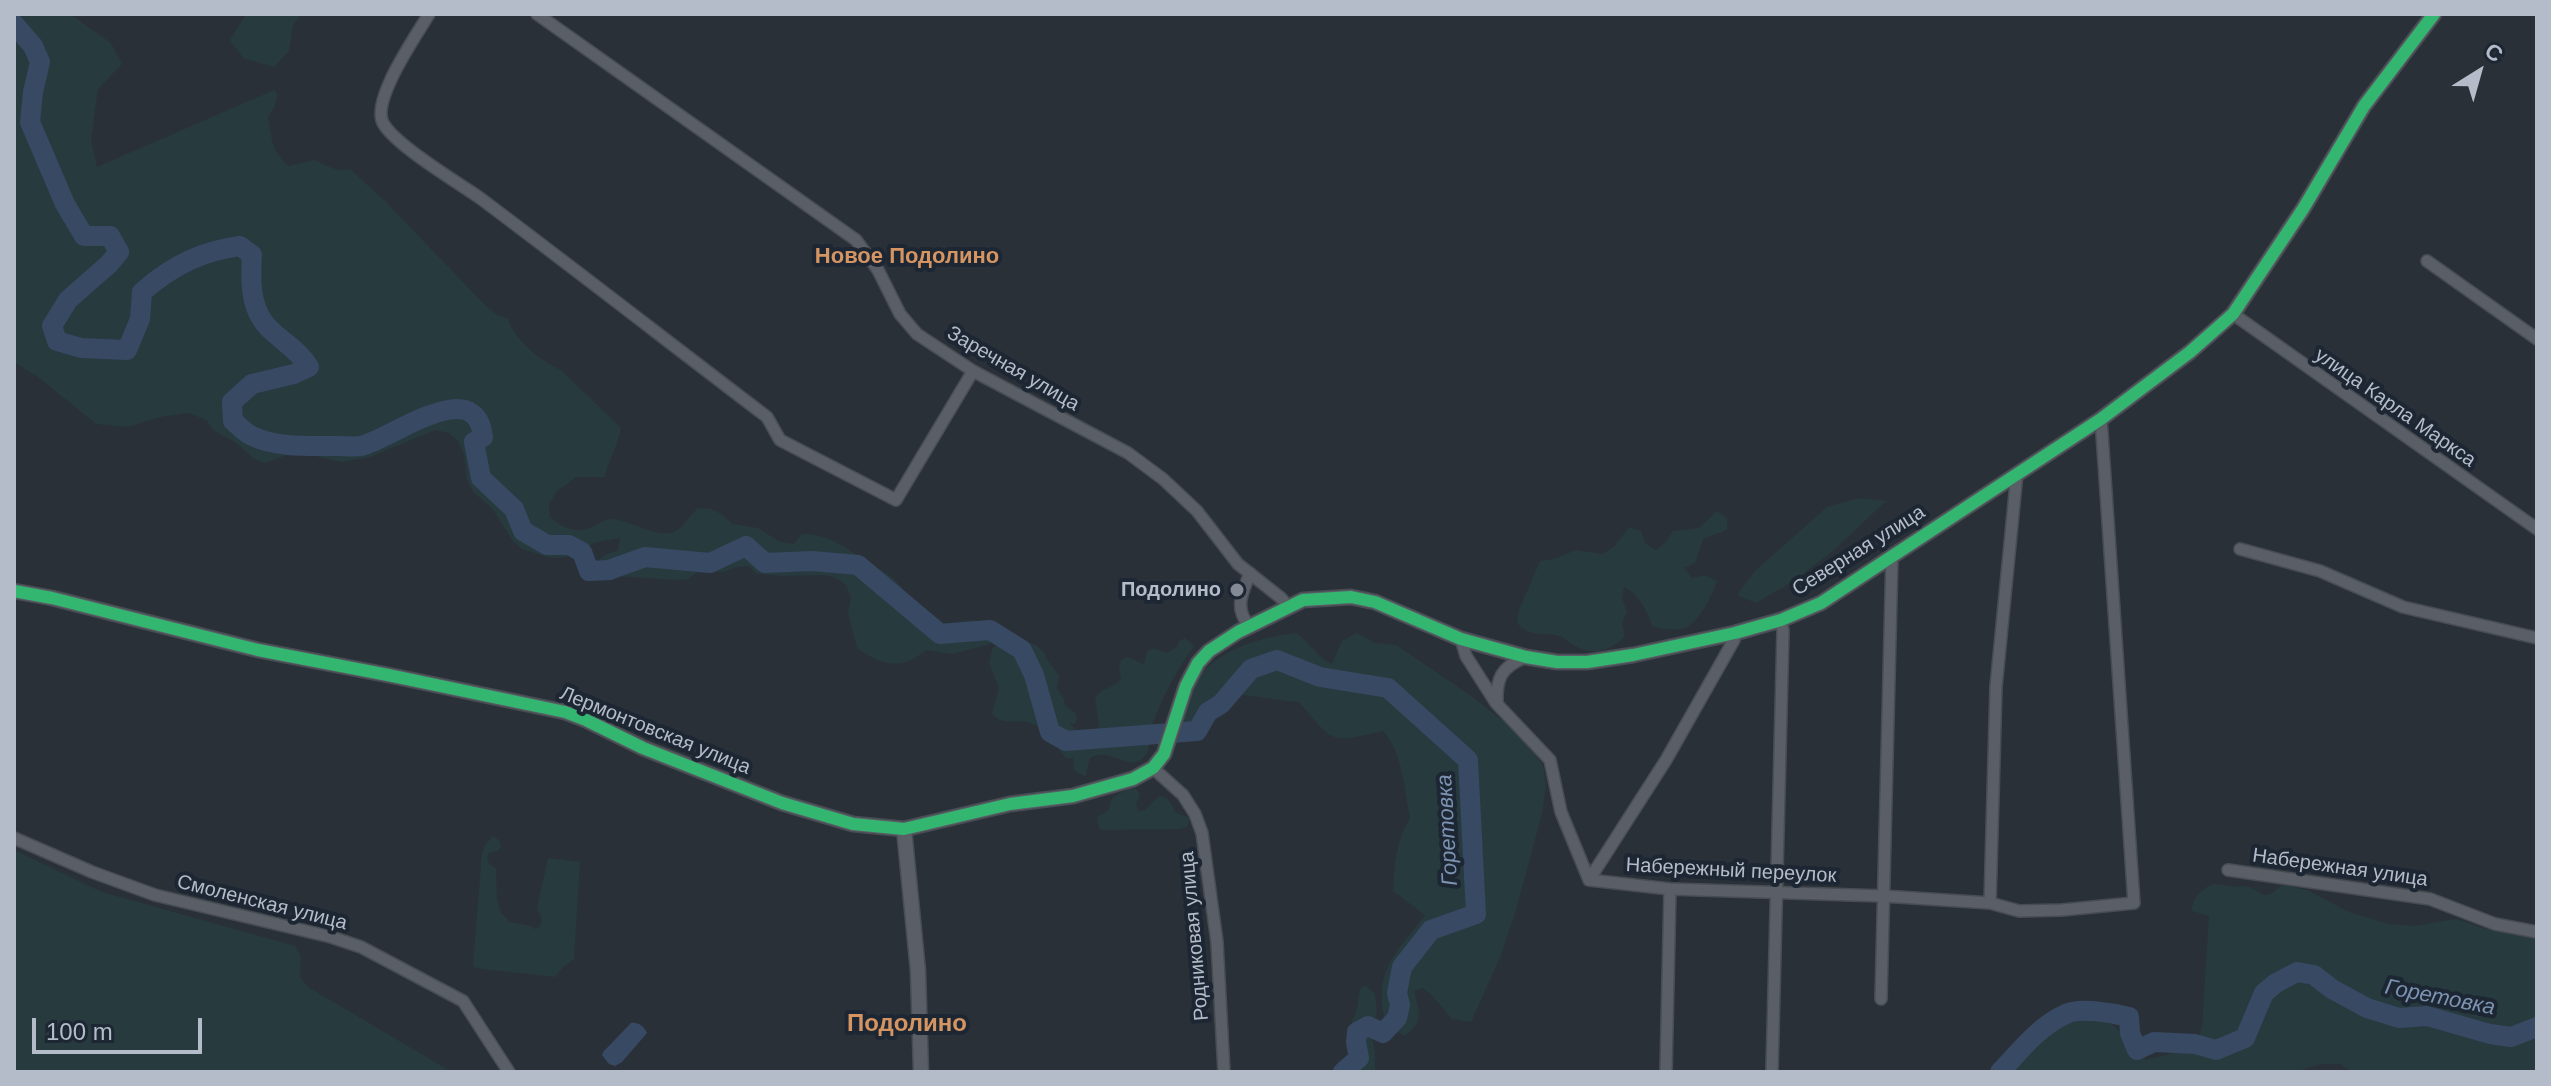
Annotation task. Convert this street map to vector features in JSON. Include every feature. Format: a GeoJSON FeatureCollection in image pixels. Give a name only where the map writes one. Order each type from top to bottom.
{"type":"FeatureCollection","features":[{"type":"Feature","properties":{"kind":"street"},"geometry":{"type":"LineString","coordinates":[[429,14],[380,104],[383,123],[405,146],[767,417],[780,440],[896,500],[973,371]]}},
{"type":"Feature","properties":{"kind":"street","name":"Заречная улица"},"geometry":{"type":"LineString","coordinates":[[537,14],[856,240],[878,270],[900,314],[917,334],[973,371],[1128,453],[1163,479],[1197,511],[1238,564],[1288,606]]}},
{"type":"Feature","properties":{"kind":"street","name":"Северная улица"},"geometry":{"type":"LineString","coordinates":[[1153,768],[1169,743],[1186,686],[1198,663],[1217,645],[1303,600],[1351,597],[1375,602],[1461,639],[1557,662],[1587,662],[1633,655],[1735,633],[1781,620],[1821,603],[2101,419],[2190,352],[2233,314],[2303,209],[2364,106],[2434,14]]}},
{"type":"Feature","properties":{"kind":"street"},"geometry":{"type":"LineString","coordinates":[[2427,261],[2537,339]]}},
{"type":"Feature","properties":{"kind":"street","name":"улица Карла Маркса"},"geometry":{"type":"LineString","coordinates":[[2233,314],[2537,529]]}},
{"type":"Feature","properties":{"kind":"street","name":"Набережный переулок"},"geometry":{"type":"LineString","coordinates":[[1589,880],[1670,889],[1990,903],[2019,911],[2134,903],[2101,419]]}},
{"type":"Feature","properties":{"kind":"street"},"geometry":{"type":"LineString","coordinates":[[1990,903],[1996,687],[2017,473]]}},
{"type":"Feature","properties":{"kind":"street"},"geometry":{"type":"LineString","coordinates":[[2240,549],[2320,571],[2403,607],[2537,638]]}},
{"type":"Feature","properties":{"kind":"street"},"geometry":{"type":"LineString","coordinates":[[1881,999],[1892,556]]}},
{"type":"Feature","properties":{"kind":"street"},"geometry":{"type":"LineString","coordinates":[[1249,626],[1239,611],[1239,600],[1250,573]]}},
{"type":"Feature","properties":{"kind":"street","name":"Лермонтовская улица"},"geometry":{"type":"LineString","coordinates":[[14,591],[258,650],[565,712],[653,753],[815,814],[853,824],[904,829],[1010,804],[1102,789],[1133,779],[1153,768]]}},
{"type":"Feature","properties":{"kind":"street"},"geometry":{"type":"LineString","coordinates":[[1772,1071],[1781,620]]}},
{"type":"Feature","properties":{"kind":"street"},"geometry":{"type":"LineString","coordinates":[[1589,880],[1666,760],[1734,640],[1735,633]]}},
{"type":"Feature","properties":{"kind":"street"},"geometry":{"type":"LineString","coordinates":[[1461,639],[1466,656],[1497,704],[1550,760],[1561,812],[1589,880]]}},
{"type":"Feature","properties":{"kind":"street"},"geometry":{"type":"LineString","coordinates":[[1497,704],[1496,684],[1511,663],[1526,657]]}},
{"type":"Feature","properties":{"kind":"street","name":"Родниковая улица"},"geometry":{"type":"LineString","coordinates":[[1153,768],[1183,795],[1202,833],[1217,942],[1224,1072]]}},
{"type":"Feature","properties":{"kind":"street"},"geometry":{"type":"LineString","coordinates":[[904,829],[917,960],[921,1072]]}},
{"type":"Feature","properties":{"kind":"street","name":"Смоленская улица"},"geometry":{"type":"LineString","coordinates":[[14,838],[155,895],[361,947],[463,1001],[509,1072]]}},
{"type":"Feature","properties":{"kind":"street","name":"Набережная улица"},"geometry":{"type":"LineString","coordinates":[[2228,870],[2430,899],[2495,924],[2537,932]]}},
{"type":"Feature","properties":{"kind":"street"},"geometry":{"type":"LineString","coordinates":[[1666,1072],[1670,889]]}},
{"type":"Feature","properties":{"kind":"green space"},"geometry":{"type":"Polygon","coordinates":[[[14,14],[70,14],[111,43],[122,64],[98,89],[91,139],[97,167],[274,90],[277,94],[275,106],[268,117],[273,144],[283,161],[289,166],[314,160],[337,170],[350,169],[485,305],[508,319],[530,350],[562,371],[621,428],[604,477],[576,477],[556,492],[549,504],[550,517],[560,525],[582,530],[611,519],[665,534],[679,529],[698,508],[711,509],[732,524],[758,528],[780,542],[794,544],[802,534],[823,537],[891,577],[916,606],[936,620],[947,623],[981,622],[993,631],[990,644],[952,654],[926,650],[908,661],[892,664],[875,659],[857,648],[848,613],[851,597],[846,585],[836,578],[757,574],[748,566],[724,572],[699,571],[688,579],[676,580],[601,575],[595,563],[618,550],[620,538],[596,542],[573,555],[560,558],[522,549],[513,541],[492,508],[473,492],[467,479],[464,454],[458,441],[449,433],[435,430],[370,457],[341,462],[302,453],[289,454],[265,463],[213,430],[206,420],[189,413],[160,417],[128,427],[96,424],[38,377],[14,362],[14,14]]]}},
{"type":"Feature","properties":{"kind":"green space"},"geometry":{"type":"Polygon","coordinates":[[[246,14],[302,14],[293,25],[289,51],[274,67],[243,58],[230,40],[246,14]]]}},
{"type":"Feature","properties":{"kind":"green space"},"geometry":{"type":"Polygon","coordinates":[[[1860,498],[1886,501],[1833,551],[1795,580],[1756,603],[1737,595],[1755,571],[1827,507],[1860,498]]]}},
{"type":"Feature","properties":{"kind":"green space"},"geometry":{"type":"Polygon","coordinates":[[[1717,511],[1727,518],[1727,530],[1703,539],[1695,563],[1684,568],[1692,578],[1705,575],[1717,581],[1704,610],[1687,626],[1674,630],[1653,627],[1639,599],[1624,587],[1622,599],[1627,611],[1622,624],[1625,637],[1607,648],[1587,651],[1564,638],[1529,632],[1517,623],[1519,610],[1540,561],[1576,550],[1602,554],[1614,547],[1629,527],[1641,531],[1645,543],[1656,550],[1673,531],[1699,528],[1717,511]]]}},
{"type":"Feature","properties":{"kind":"green space"},"geometry":{"type":"Polygon","coordinates":[[[1296,633],[1332,664],[1342,641],[1357,633],[1375,643],[1396,645],[1515,730],[1543,765],[1546,786],[1542,814],[1516,910],[1501,955],[1471,1022],[1452,1019],[1422,988],[1414,991],[1419,1016],[1410,1031],[1404,1036],[1386,1024],[1382,1006],[1384,977],[1396,953],[1425,915],[1393,891],[1397,853],[1410,818],[1399,761],[1383,731],[1334,737],[1319,726],[1299,702],[1245,695],[1237,695],[1223,714],[1189,725],[1179,718],[1191,688],[1211,664],[1236,648],[1266,638],[1296,633]]]}},
{"type":"Feature","properties":{"kind":"green space"},"geometry":{"type":"Polygon","coordinates":[[[1185,638],[1194,646],[1161,703],[1146,755],[1137,762],[1097,755],[1090,758],[1085,777],[1074,770],[1073,758],[1066,758],[1039,728],[1028,722],[999,719],[992,713],[999,688],[989,663],[993,647],[1018,640],[1036,645],[1059,675],[1057,688],[1065,705],[1077,718],[1075,724],[1070,723],[1078,731],[1088,733],[1096,731],[1099,725],[1095,698],[1121,679],[1121,660],[1127,657],[1144,664],[1147,652],[1153,648],[1166,653],[1185,638]]]}},
{"type":"Feature","properties":{"kind":"green space"},"geometry":{"type":"Polygon","coordinates":[[[1129,788],[1136,789],[1140,794],[1136,805],[1139,811],[1145,810],[1159,796],[1163,797],[1176,813],[1188,817],[1189,824],[1178,829],[1101,830],[1097,817],[1108,811],[1112,798],[1129,788]]]}},
{"type":"Feature","properties":{"kind":"green space"},"geometry":{"type":"Polygon","coordinates":[[[493,836],[501,846],[498,851],[489,853],[487,859],[496,868],[497,900],[501,913],[510,922],[535,929],[540,926],[542,920],[537,908],[548,858],[580,862],[574,959],[555,977],[474,967],[482,853],[493,836]]]}},
{"type":"Feature","properties":{"kind":"green space"},"geometry":{"type":"Polygon","coordinates":[[[14,850],[102,892],[295,946],[301,957],[300,977],[308,987],[452,1072],[14,1072],[14,850]]]}},
{"type":"Feature","properties":{"kind":"green space"},"geometry":{"type":"Polygon","coordinates":[[[2215,884],[2248,886],[2264,895],[2281,886],[2288,886],[2307,890],[2349,912],[2389,924],[2414,926],[2456,919],[2537,939],[2537,1072],[2352,1072],[2340,1064],[2321,1064],[2295,1072],[2006,1072],[2036,1048],[2060,1022],[2085,1014],[2110,1023],[2133,1042],[2146,1060],[2194,1051],[2202,1027],[2209,916],[2192,911],[2192,906],[2199,894],[2215,884]]]}},
{"type":"Feature","properties":{"kind":"green space"},"geometry":{"type":"Polygon","coordinates":[[[1365,985],[1375,994],[1377,1013],[1371,1033],[1375,1072],[1335,1072],[1346,1065],[1354,1041],[1352,1021],[1360,989],[1365,985]]]}},
{"type":"Feature","properties":{"kind":"water"},"geometry":{"type":"Polygon","coordinates":[[[631,1023],[640,1025],[647,1033],[622,1062],[615,1066],[609,1064],[602,1055],[604,1051],[631,1023]]]}},
{"type":"Feature","properties":{"kind":"waterway","name":"Горетовка"},"geometry":{"type":"LineString","coordinates":[[14,24],[33,46],[40,62],[30,122],[65,204],[84,236],[110,236],[119,252],[68,300],[52,326],[57,341],[81,348],[127,350],[140,319],[142,292],[188,261],[240,246],[252,255],[253,297],[260,316],[309,367],[294,374],[252,384],[232,402],[233,421],[252,436],[293,446],[361,446],[431,414],[465,410],[477,419],[483,437],[474,442],[481,478],[514,509],[523,531],[547,545],[569,545],[582,552],[589,571],[609,570],[645,557],[710,563],[746,546],[765,563],[812,561],[858,565],[940,634],[990,630],[1022,650],[1034,675],[1050,732],[1066,741],[1197,731],[1208,712],[1221,704],[1251,669],[1277,660],[1320,677],[1388,688],[1468,760],[1476,914],[1431,930],[1402,967],[1397,993],[1400,1005],[1397,1018],[1383,1033],[1368,1026],[1357,1032],[1359,1058],[1343,1072]]}},
{"type":"Feature","properties":{"kind":"waterway","name":"Горетовка"},"geometry":{"type":"LineString","coordinates":[[2000,1072],[2047,1025],[2066,1014],[2080,1011],[2129,1017],[2130,1033],[2137,1050],[2154,1042],[2195,1044],[2216,1050],[2245,1038],[2264,993],[2297,972],[2314,975],[2367,1008],[2399,1018],[2427,1016],[2511,1037],[2537,1027]]}},
{"type":"Feature","properties":{"kind":"cycle path"},"geometry":{"type":"LineString","coordinates":[[14,591],[258,650],[565,712],[643,748],[782,803],[853,824],[904,829],[1010,804],[1073,796],[1133,779],[1153,768],[1164,754],[1186,686],[1198,663],[1209,651],[1238,632],[1303,600],[1351,597],[1375,602],[1461,639],[1557,662],[1587,662],[1633,655],[1735,633],[1781,620],[1821,603],[2101,419],[2190,352],[2233,314],[2303,209],[2364,106],[2434,14]]}},
{"type":"Feature","properties":{"kind":"place","name":"Подолино"},"geometry":{"type":"Point","coordinates":[1237,590]}},
{"type":"Feature","properties":{"kind":"district","name":"Новое Подолино"},"geometry":{"type":"Point","coordinates":[907,257]}},
{"type":"Feature","properties":{"kind":"district","name":"Подолино"},"geometry":{"type":"Point","coordinates":[907,1024]}}]}
